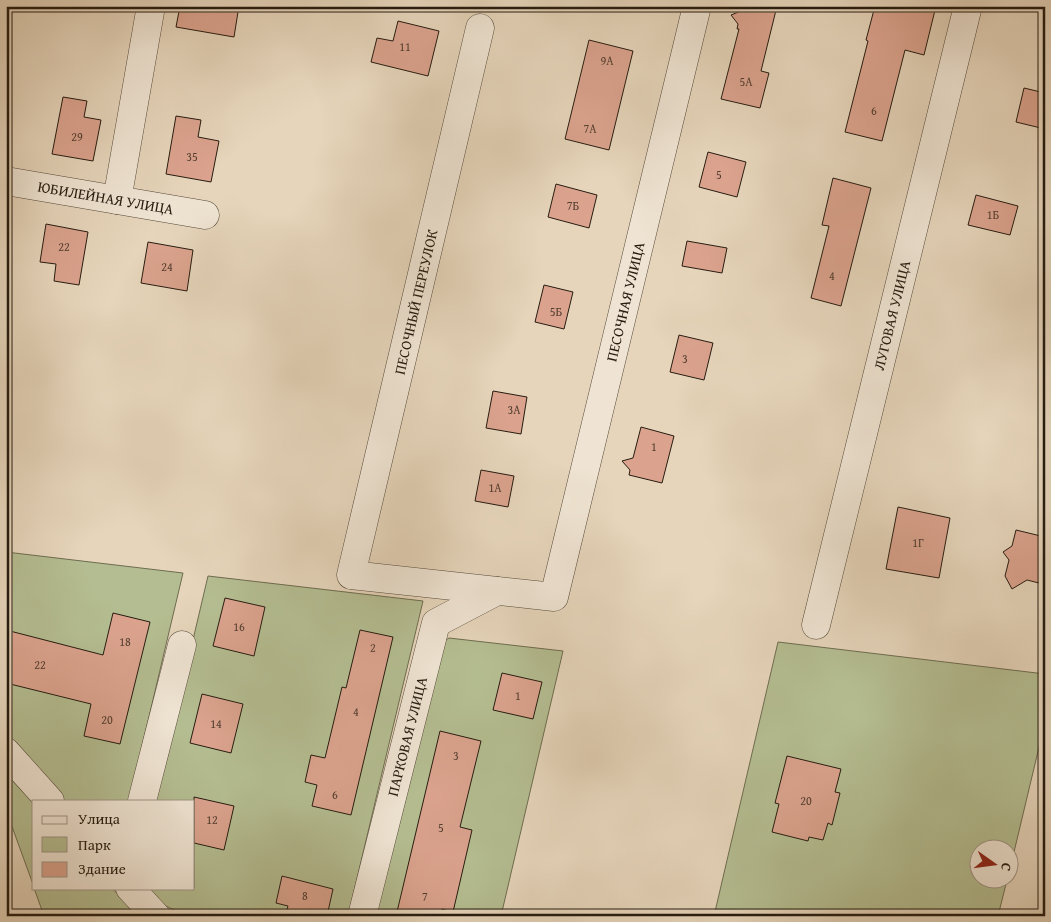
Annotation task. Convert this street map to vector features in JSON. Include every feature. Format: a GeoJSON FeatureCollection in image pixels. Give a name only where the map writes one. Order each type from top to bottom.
{"type":"FeatureCollection","features":[{"type":"Feature","properties":{"kind":"street"},"geometry":{"type":"LineString","coordinates":[[117,200],[151,6]]}},
{"type":"Feature","properties":{"kind":"street","name":"ПЕСОЧНАЯ УЛИЦА"},"geometry":{"type":"LineString","coordinates":[[496,591],[554,598],[697,6]]}},
{"type":"Feature","properties":{"kind":"street","name":"ЛУГОВАЯ УЛИЦА"},"geometry":{"type":"LineString","coordinates":[[816,625],[968,6]]}},
{"type":"Feature","properties":{"kind":"street","name":"ПЕСОЧНЫЙ ПЕРЕУЛОК"},"geometry":{"type":"LineString","coordinates":[[480,28],[351,575],[496,591]]}},
{"type":"Feature","properties":{"kind":"street","name":"ЮБИЛЕЙНАЯ УЛИЦА"},"geometry":{"type":"LineString","coordinates":[[6,181],[204,215]]}},
{"type":"Feature","properties":{"kind":"street","name":"ПАРКОВАЯ УЛИЦА"},"geometry":{"type":"LineString","coordinates":[[362,916],[436,623],[496,591]]}},
{"type":"Feature","properties":{"kind":"street"},"geometry":{"type":"LineString","coordinates":[[142,800],[182,645]]}},
{"type":"Feature","properties":{"kind":"street"},"geometry":{"type":"LineString","coordinates":[[6,752],[49,800]]}},
{"type":"Feature","properties":{"kind":"street"},"geometry":{"type":"LineString","coordinates":[[132,890],[156,916]]}},
{"type":"Feature","properties":{"kind":"green space"},"geometry":{"type":"Polygon","coordinates":[[[6,552],[183,573],[129,800],[64,800],[6,737],[6,552]]]}},
{"type":"Feature","properties":{"kind":"green space"},"geometry":{"type":"Polygon","coordinates":[[[208,576],[423,601],[348,916],[186,916],[160,903],[148,890],[195,890],[195,800],[155,800],[208,576]]]}},
{"type":"Feature","properties":{"kind":"green space"},"geometry":{"type":"Polygon","coordinates":[[[449,638],[563,651],[501,916],[374,916],[438,645],[449,638]]]}},
{"type":"Feature","properties":{"kind":"green space"},"geometry":{"type":"Polygon","coordinates":[[[778,642],[1045,674],[1045,722],[1017,840],[968,840],[968,890],[1004,890],[998,916],[714,916],[778,642]]]}},
{"type":"Feature","properties":{"kind":"green space"},"geometry":{"type":"Polygon","coordinates":[[[6,774],[32,801],[32,882],[6,810],[6,774]]]}},
{"type":"Feature","properties":{"kind":"green space"},"geometry":{"type":"Polygon","coordinates":[[[35,890],[114,890],[138,916],[44,916],[35,890]]]}},
{"type":"Feature","properties":{"kind":"building"},"geometry":{"type":"Polygon","coordinates":[[[180,6],[222,6],[222,9],[238,12],[234,37],[176,27],[180,6]]]}},
{"type":"Feature","properties":{"kind":"building"},"geometry":{"type":"Polygon","coordinates":[[[742,6],[777,6],[761,71],[769,73],[760,108],[721,99],[739,29],[737,29],[738,24],[731,15],[741,11],[742,6]]]}},
{"type":"Feature","properties":{"kind":"building"},"geometry":{"type":"Polygon","coordinates":[[[875,6],[936,6],[924,55],[905,50],[882,141],[845,132],[875,6]]]}},
{"type":"Feature","properties":{"kind":"building"},"geometry":{"type":"Polygon","coordinates":[[[398,21],[439,31],[428,76],[371,62],[377,38],[393,41],[398,21]]]}},
{"type":"Feature","properties":{"kind":"building"},"geometry":{"type":"Polygon","coordinates":[[[589,40],[633,51],[609,150],[565,139],[589,40]]]}},
{"type":"Feature","properties":{"kind":"building"},"geometry":{"type":"Polygon","coordinates":[[[1024,88],[1045,93],[1045,129],[1016,122],[1024,88]]]}},
{"type":"Feature","properties":{"kind":"building"},"geometry":{"type":"Polygon","coordinates":[[[63,97],[87,101],[84,117],[101,120],[93,161],[52,154],[63,97]]]}},
{"type":"Feature","properties":{"kind":"building"},"geometry":{"type":"Polygon","coordinates":[[[176,116],[201,120],[198,137],[219,141],[211,182],[166,174],[176,116]]]}},
{"type":"Feature","properties":{"kind":"building"},"geometry":{"type":"Polygon","coordinates":[[[708,152],[746,162],[737,197],[699,187],[708,152]]]}},
{"type":"Feature","properties":{"kind":"building"},"geometry":{"type":"Polygon","coordinates":[[[833,178],[871,188],[841,306],[811,298],[829,226],[822,225],[833,178]]]}},
{"type":"Feature","properties":{"kind":"building"},"geometry":{"type":"Polygon","coordinates":[[[556,184],[597,195],[589,228],[548,217],[556,184]]]}},
{"type":"Feature","properties":{"kind":"building"},"geometry":{"type":"Polygon","coordinates":[[[976,195],[1018,206],[1010,235],[968,225],[976,195]]]}},
{"type":"Feature","properties":{"kind":"building"},"geometry":{"type":"Polygon","coordinates":[[[46,224],[88,232],[79,285],[54,281],[56,264],[40,262],[46,224]]]}},
{"type":"Feature","properties":{"kind":"building"},"geometry":{"type":"Polygon","coordinates":[[[687,241],[727,248],[722,273],[682,266],[687,241]]]}},
{"type":"Feature","properties":{"kind":"building"},"geometry":{"type":"Polygon","coordinates":[[[148,242],[193,250],[187,291],[141,283],[148,242]]]}},
{"type":"Feature","properties":{"kind":"building"},"geometry":{"type":"Polygon","coordinates":[[[544,285],[573,292],[564,329],[535,322],[544,285]]]}},
{"type":"Feature","properties":{"kind":"building"},"geometry":{"type":"Polygon","coordinates":[[[679,335],[713,343],[704,380],[670,372],[679,335]]]}},
{"type":"Feature","properties":{"kind":"building"},"geometry":{"type":"Polygon","coordinates":[[[493,391],[527,397],[521,434],[486,428],[493,391]]]}},
{"type":"Feature","properties":{"kind":"building"},"geometry":{"type":"Polygon","coordinates":[[[641,427],[674,436],[662,483],[629,475],[630,470],[622,461],[633,458],[641,427]]]}},
{"type":"Feature","properties":{"kind":"building"},"geometry":{"type":"Polygon","coordinates":[[[481,470],[514,476],[508,507],[475,501],[481,470]]]}},
{"type":"Feature","properties":{"kind":"building"},"geometry":{"type":"Polygon","coordinates":[[[898,507],[950,518],[939,578],[886,569],[898,507]]]}},
{"type":"Feature","properties":{"kind":"building"},"geometry":{"type":"Polygon","coordinates":[[[1016,530],[1045,537],[1045,577],[1041,576],[1039,583],[1027,580],[1012,589],[1005,576],[1009,560],[1003,552],[1012,546],[1016,530]]]}},
{"type":"Feature","properties":{"kind":"building"},"geometry":{"type":"Polygon","coordinates":[[[225,598],[265,607],[254,656],[213,646],[225,598]]]}},
{"type":"Feature","properties":{"kind":"building"},"geometry":{"type":"Polygon","coordinates":[[[113,613],[150,622],[120,744],[84,736],[91,704],[6,683],[6,630],[103,655],[113,613]]]}},
{"type":"Feature","properties":{"kind":"building"},"geometry":{"type":"Polygon","coordinates":[[[360,630],[393,637],[351,815],[312,806],[317,785],[305,782],[311,755],[325,758],[342,687],[346,688],[360,630]]]}},
{"type":"Feature","properties":{"kind":"building"},"geometry":{"type":"Polygon","coordinates":[[[502,673],[542,682],[533,719],[493,710],[502,673]]]}},
{"type":"Feature","properties":{"kind":"building"},"geometry":{"type":"Polygon","coordinates":[[[202,694],[243,704],[231,753],[190,743],[202,694]]]}},
{"type":"Feature","properties":{"kind":"building"},"geometry":{"type":"Polygon","coordinates":[[[440,731],[481,741],[460,827],[472,830],[453,912],[442,909],[440,916],[396,916],[440,731]]]}},
{"type":"Feature","properties":{"kind":"building"},"geometry":{"type":"Polygon","coordinates":[[[787,756],[841,769],[835,792],[840,793],[832,825],[828,823],[823,840],[809,837],[808,841],[772,832],[779,804],[775,803],[787,756]]]}},
{"type":"Feature","properties":{"kind":"building"},"geometry":{"type":"Polygon","coordinates":[[[194,797],[234,806],[224,850],[195,843],[194,797]]]}},
{"type":"Feature","properties":{"kind":"building"},"geometry":{"type":"Polygon","coordinates":[[[282,876],[333,889],[327,916],[285,916],[288,906],[276,903],[282,876]]]}}]}
